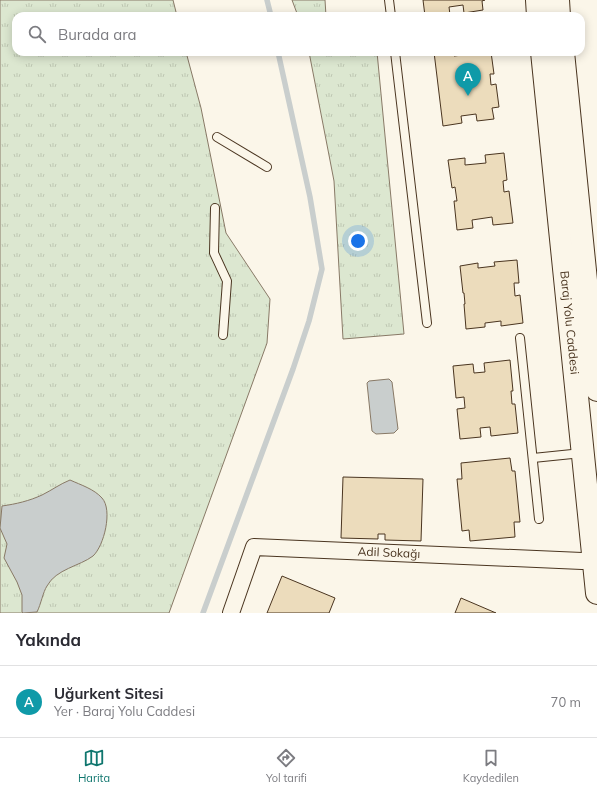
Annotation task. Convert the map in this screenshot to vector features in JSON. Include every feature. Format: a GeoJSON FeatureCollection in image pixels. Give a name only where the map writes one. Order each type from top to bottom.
{"type":"FeatureCollection","features":[{"type":"Feature","properties":{"kind":"street"},"geometry":{"type":"LineString","coordinates":[[537,0],[538,12]]}},
{"type":"Feature","properties":{"kind":"street"},"geometry":{"type":"LineString","coordinates":[[558,0],[559,12]]}},
{"type":"Feature","properties":{"kind":"street","name":"Baraj Yolu Caddesi"},"geometry":{"type":"LineString","coordinates":[[543,56],[597,390]]}},
{"type":"Feature","properties":{"kind":"street","name":"Baraj Yolu Caddesi"},"geometry":{"type":"LineString","coordinates":[[563,56],[586,329],[583,453],[597,593]]}},
{"type":"Feature","properties":{"kind":"street","name":"Adil Sokağı"},"geometry":{"type":"LineString","coordinates":[[232,613],[254,547],[582,561],[594,560]]}},
{"type":"Feature","properties":{"kind":"lane"},"geometry":{"type":"LineString","coordinates":[[389,0],[390,12]]}},
{"type":"Feature","properties":{"kind":"lane"},"geometry":{"type":"LineString","coordinates":[[395,56],[427,323]]}},
{"type":"Feature","properties":{"kind":"lane"},"geometry":{"type":"LineString","coordinates":[[217,137],[267,167]]}},
{"type":"Feature","properties":{"kind":"lane"},"geometry":{"type":"LineString","coordinates":[[215,208],[214,253],[227,281],[223,335]]}},
{"type":"Feature","properties":{"kind":"lane"},"geometry":{"type":"LineString","coordinates":[[520,338],[539,519]]}},
{"type":"Feature","properties":{"kind":"lane"},"geometry":{"type":"LineString","coordinates":[[533,458],[583,453]]}},
{"type":"Feature","properties":{"kind":"green space"},"geometry":{"type":"Polygon","coordinates":[[[0,0],[173,0],[176,12],[12,12],[12,56],[187,56],[201,108],[226,233],[270,299],[267,343],[169,613],[0,613],[0,0]]]}},
{"type":"Feature","properties":{"kind":"green space"},"geometry":{"type":"Polygon","coordinates":[[[292,0],[325,0],[326,12],[296,12],[292,0]]]}},
{"type":"Feature","properties":{"kind":"green space"},"geometry":{"type":"Polygon","coordinates":[[[310,56],[377,56],[404,334],[343,339],[334,181],[310,56]]]}},
{"type":"Feature","properties":{"kind":"shaded area"},"geometry":{"type":"Polygon","coordinates":[[[389,379],[392,382],[398,429],[394,433],[376,434],[372,431],[367,383],[369,381],[389,379]]]}},
{"type":"Feature","properties":{"kind":"shaded area"},"geometry":{"type":"Polygon","coordinates":[[[70,480],[91,490],[102,498],[107,511],[104,536],[101,544],[93,556],[62,572],[51,580],[37,612],[23,613],[22,595],[4,558],[7,544],[0,528],[2,506],[37,497],[70,480]]]}},
{"type":"Feature","properties":{"kind":"building"},"geometry":{"type":"Polygon","coordinates":[[[423,0],[485,0],[482,1],[483,10],[464,12],[463,5],[449,7],[450,12],[424,12],[423,0]]]}},
{"type":"Feature","properties":{"kind":"building"},"geometry":{"type":"Polygon","coordinates":[[[434,56],[492,56],[494,74],[490,74],[491,85],[496,84],[499,107],[492,108],[494,119],[477,121],[476,114],[461,116],[462,123],[443,126],[434,56]]]}},
{"type":"Feature","properties":{"kind":"building"},"geometry":{"type":"Polygon","coordinates":[[[504,153],[507,180],[503,181],[504,192],[509,191],[513,223],[493,225],[492,217],[472,220],[473,228],[457,230],[454,201],[457,201],[455,187],[452,188],[448,160],[465,158],[465,165],[486,163],[485,155],[504,153]]]}},
{"type":"Feature","properties":{"kind":"building"},"geometry":{"type":"Polygon","coordinates":[[[517,260],[519,283],[514,283],[515,296],[520,295],[523,323],[501,326],[501,321],[485,323],[485,327],[466,329],[464,293],[460,266],[478,263],[478,268],[495,266],[494,262],[517,260]]]}},
{"type":"Feature","properties":{"kind":"building"},"geometry":{"type":"Polygon","coordinates":[[[510,360],[513,391],[511,391],[512,404],[515,404],[518,433],[491,436],[490,427],[480,428],[481,437],[460,439],[457,409],[465,408],[464,397],[456,398],[453,366],[473,364],[474,373],[485,372],[484,363],[510,360]]]}},
{"type":"Feature","properties":{"kind":"building"},"geometry":{"type":"Polygon","coordinates":[[[510,458],[512,471],[515,471],[520,522],[514,522],[515,537],[470,541],[469,530],[462,531],[457,479],[462,479],[461,463],[510,458]]]}},
{"type":"Feature","properties":{"kind":"building"},"geometry":{"type":"Polygon","coordinates":[[[343,477],[423,479],[421,541],[385,540],[385,534],[378,534],[378,539],[341,538],[343,477]]]}},
{"type":"Feature","properties":{"kind":"building"},"geometry":{"type":"Polygon","coordinates":[[[282,576],[335,598],[329,613],[267,613],[282,576]]]}},
{"type":"Feature","properties":{"kind":"building"},"geometry":{"type":"Polygon","coordinates":[[[461,598],[496,613],[455,613],[461,598]]]}},
{"type":"Feature","properties":{"kind":"waterway"},"geometry":{"type":"LineString","coordinates":[[267,0],[270,12]]}},
{"type":"Feature","properties":{"kind":"waterway"},"geometry":{"type":"LineString","coordinates":[[203,613],[293,369],[309,321],[322,269],[310,197],[279,56]]}},
{"type":"Feature","properties":{"kind":"place","name":"Uğurkent Sitesi"},"geometry":{"type":"Point","coordinates":[468,96]}}]}
